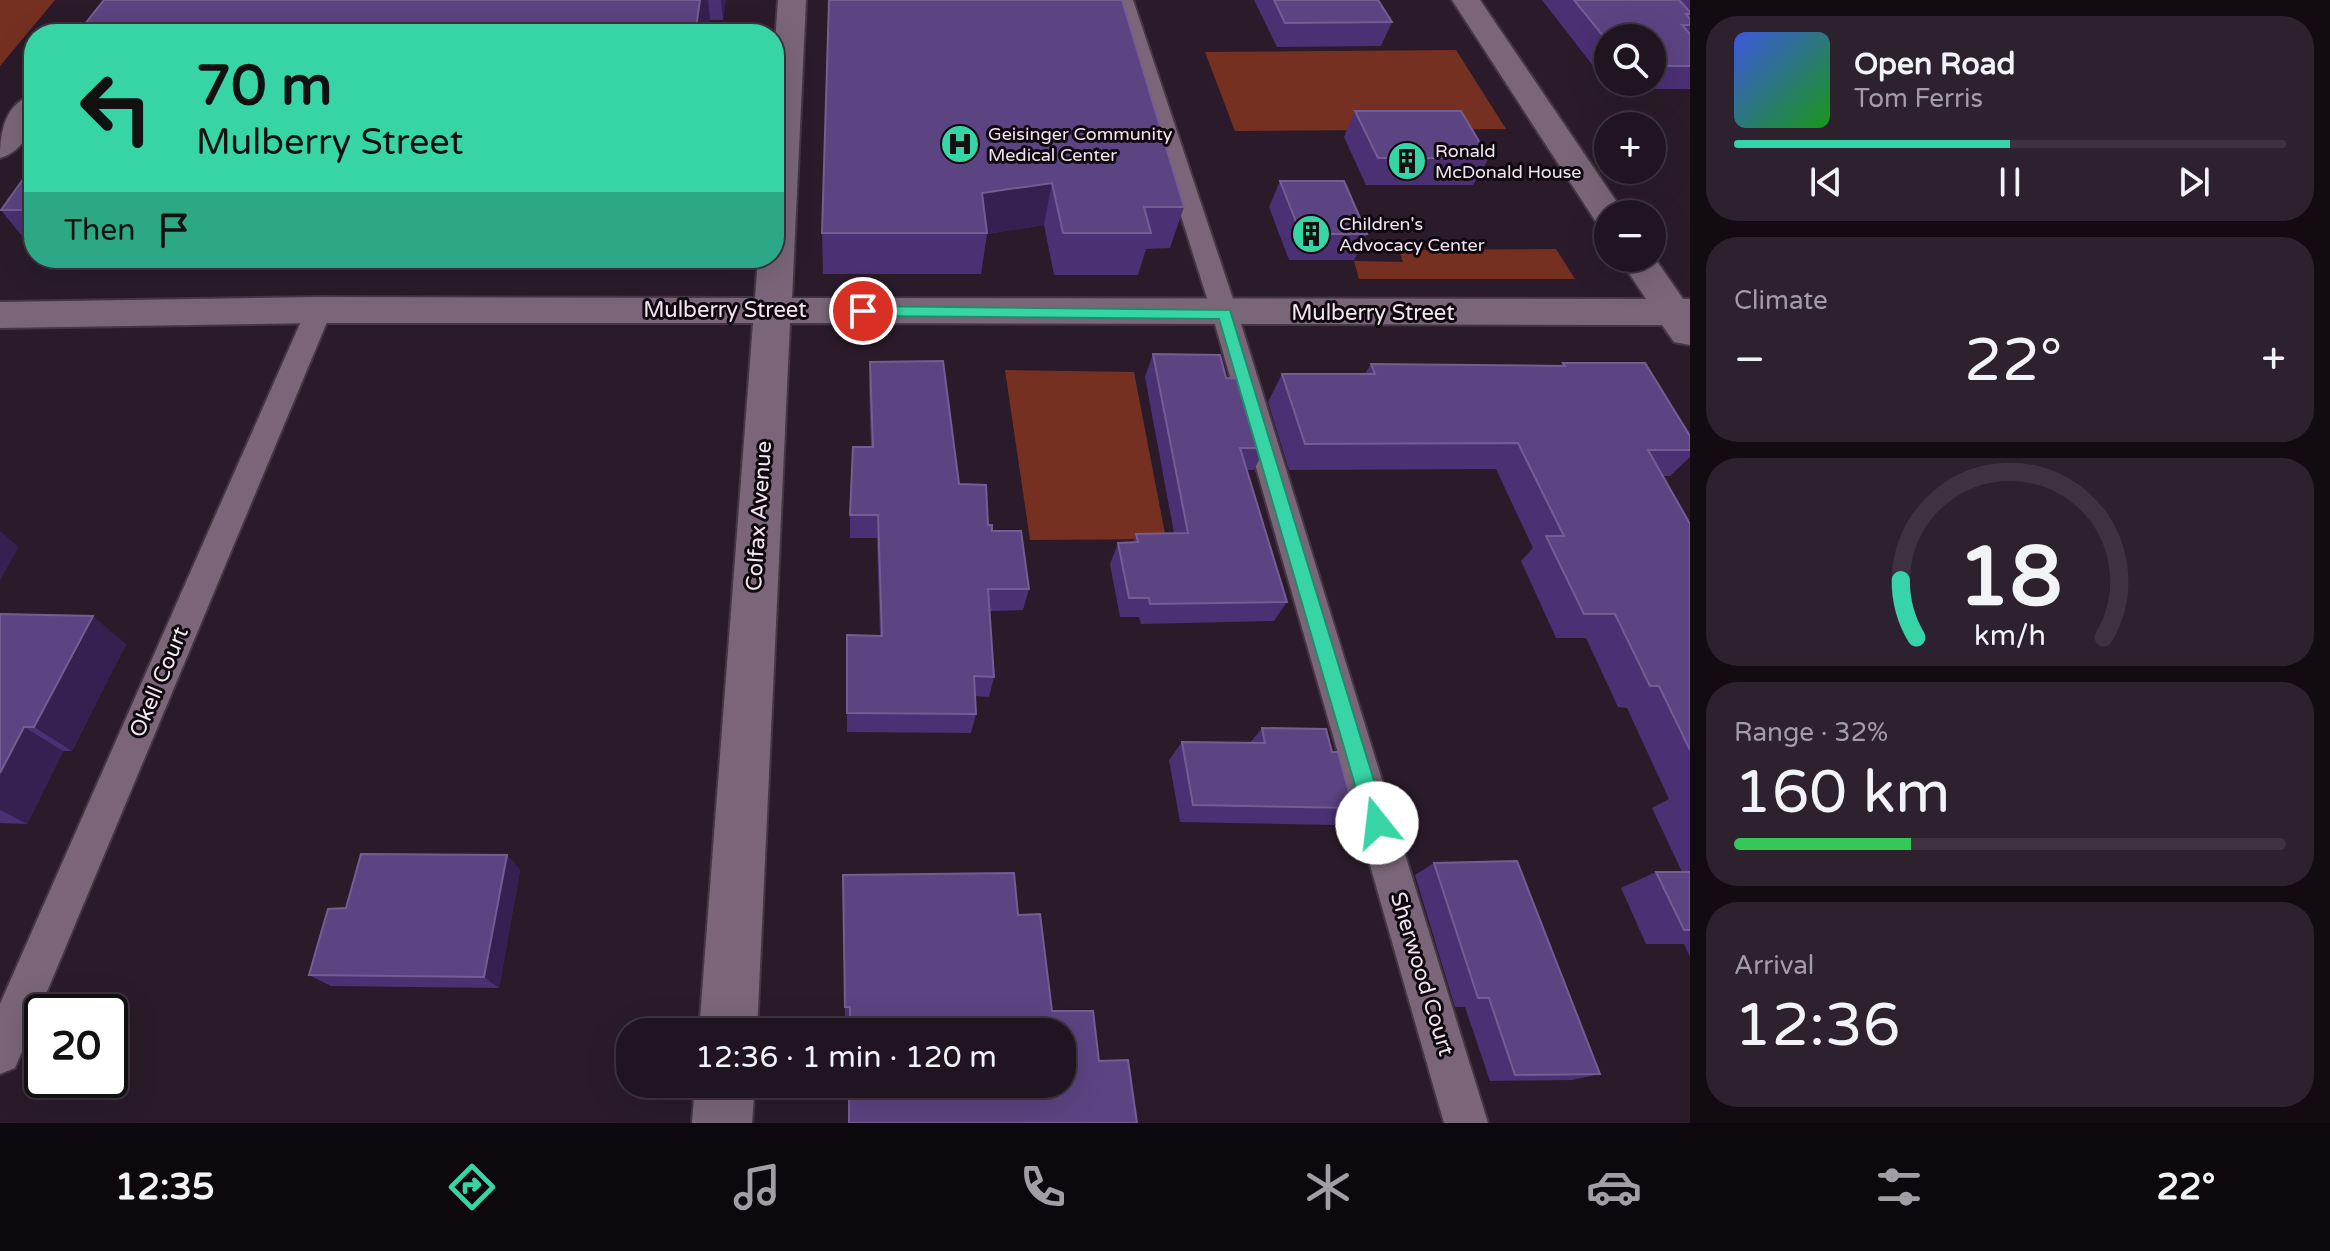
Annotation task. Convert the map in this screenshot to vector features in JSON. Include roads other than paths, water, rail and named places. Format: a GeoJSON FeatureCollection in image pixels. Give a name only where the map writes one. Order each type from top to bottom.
{"type":"FeatureCollection","features":[{"type":"Feature","properties":{"kind":"street","name":"Colfax Avenue"},"geometry":{"type":"LineString","coordinates":[[784,124],[792,0]]}},
{"type":"Feature","properties":{"kind":"street"},"geometry":{"type":"LineString","coordinates":[[1466,0],[1599,200]]}},
{"type":"Feature","properties":{"kind":"street"},"geometry":{"type":"LineString","coordinates":[[0,148],[24,117]]}},
{"type":"Feature","properties":{"kind":"street","name":"Colfax Avenue"},"geometry":{"type":"LineString","coordinates":[[729,1018],[775,268]]}},
{"type":"Feature","properties":{"kind":"street"},"geometry":{"type":"LineString","coordinates":[[1648,272],[1684,320]]}},
{"type":"Feature","properties":{"kind":"street","name":"Mulberry Street"},"geometry":{"type":"LineString","coordinates":[[0,315],[319,310],[772,310],[1684,320]]}},
{"type":"Feature","properties":{"kind":"street"},"geometry":{"type":"LineString","coordinates":[[722,1123],[724,1098]]}},
{"type":"Feature","properties":{"kind":"lane","name":"Sherwood Court"},"geometry":{"type":"LineString","coordinates":[[1123,0],[1225,314],[1466,1123]]}},
{"type":"Feature","properties":{"kind":"lane","name":"Okell Court"},"geometry":{"type":"LineString","coordinates":[[0,1053],[319,310]]}},
{"type":"Feature","properties":{"kind":"place","name":"Geisinger Community Medical Center"},"geometry":{"type":"Point","coordinates":[960,144]}},
{"type":"Feature","properties":{"kind":"place","name":"Ronald McDonald House"},"geometry":{"type":"Point","coordinates":[1407,161]}},
{"type":"Feature","properties":{"kind":"place","name":"Children's Advocacy Center"},"geometry":{"type":"Point","coordinates":[1311,234]}}]}
